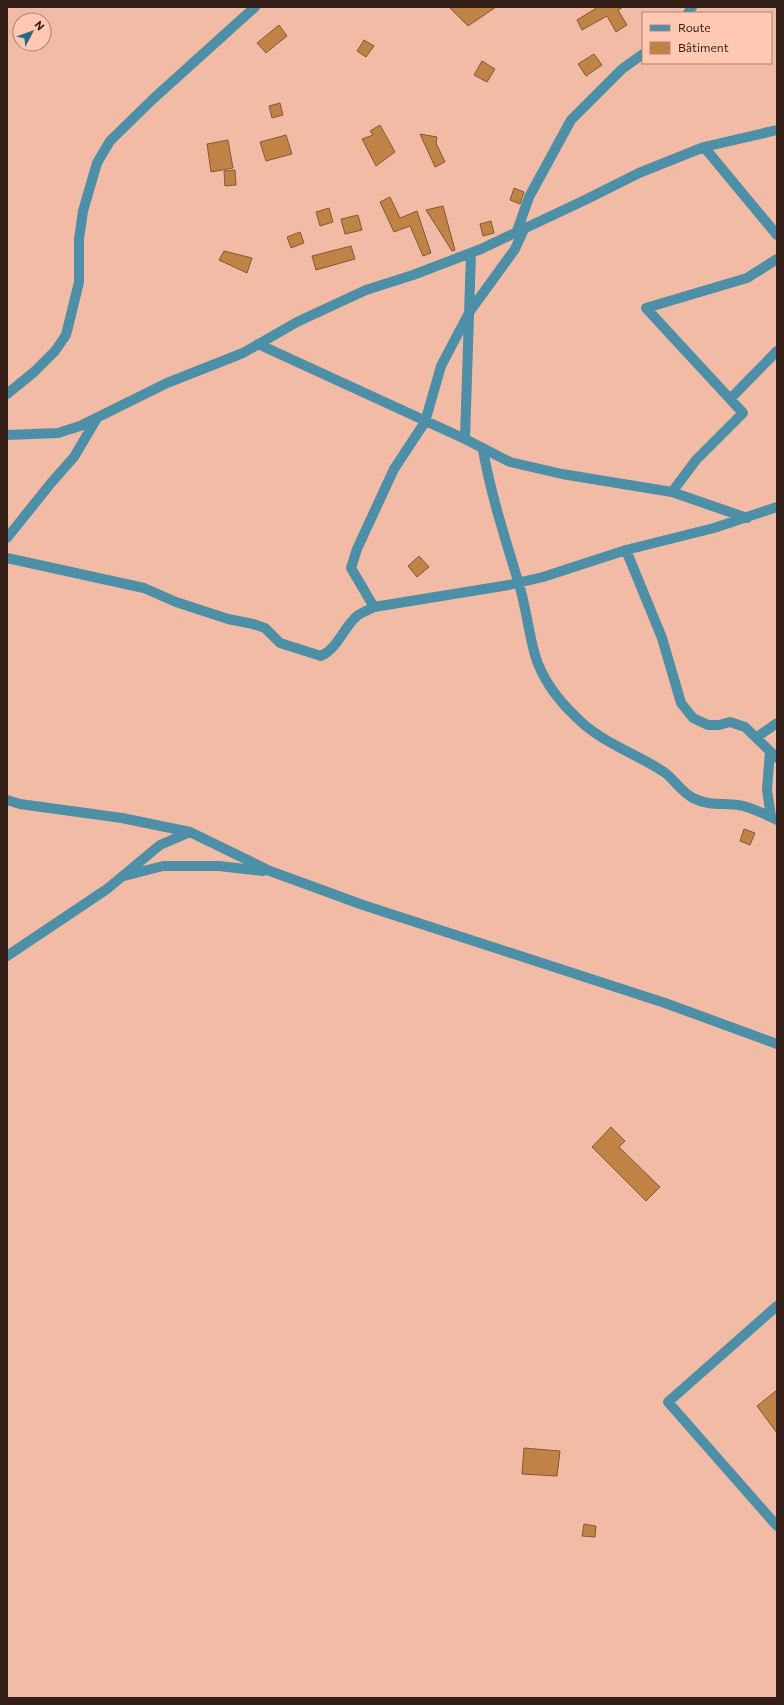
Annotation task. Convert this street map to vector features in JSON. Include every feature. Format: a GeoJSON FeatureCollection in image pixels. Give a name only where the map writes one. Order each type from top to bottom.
{"type":"FeatureCollection","features":[{"type":"Feature","properties":{"kind":"street"},"geometry":{"type":"LineString","coordinates":[[7,394],[34,372],[55,351],[66,335],[79,282],[79,239],[83,211],[97,163],[110,141],[153,99],[255,7]]}},
{"type":"Feature","properties":{"kind":"street"},"geometry":{"type":"LineString","coordinates":[[374,607],[351,568],[356,549],[394,469],[425,422],[441,366],[470,311],[515,249],[529,197],[572,120],[622,69],[642,55]]}},
{"type":"Feature","properties":{"kind":"street"},"geometry":{"type":"LineString","coordinates":[[7,434],[58,433],[97,418],[167,383],[243,353],[297,322],[366,290],[413,275],[471,253],[639,173],[704,147],[777,130]]}},
{"type":"Feature","properties":{"kind":"street"},"geometry":{"type":"LineString","coordinates":[[704,147],[777,235]]}},
{"type":"Feature","properties":{"kind":"street"},"geometry":{"type":"LineString","coordinates":[[465,439],[471,253]]}},
{"type":"Feature","properties":{"kind":"street"},"geometry":{"type":"LineString","coordinates":[[672,492],[696,460],[743,413],[646,308],[747,278],[777,259]]}},
{"type":"Feature","properties":{"kind":"street"},"geometry":{"type":"LineString","coordinates":[[258,344],[425,422],[465,439],[483,450],[510,462],[577,477],[672,492],[747,518]]}},
{"type":"Feature","properties":{"kind":"street"},"geometry":{"type":"LineString","coordinates":[[730,399],[777,351]]}},
{"type":"Feature","properties":{"kind":"street"},"geometry":{"type":"LineString","coordinates":[[7,538],[74,457],[97,418]]}},
{"type":"Feature","properties":{"kind":"street"},"geometry":{"type":"LineString","coordinates":[[483,450],[489,484],[508,553],[519,582],[536,656],[550,688],[577,718],[601,738],[665,773],[681,790],[693,798],[709,804],[738,805],[757,810],[774,819]]}},
{"type":"Feature","properties":{"kind":"street"},"geometry":{"type":"LineString","coordinates":[[7,558],[144,588],[176,602],[228,619],[265,628],[280,643],[321,656],[328,653],[357,616],[374,607],[519,582],[626,550],[747,518],[777,507]]}},
{"type":"Feature","properties":{"kind":"street"},"geometry":{"type":"LineString","coordinates":[[626,550],[662,638],[681,703],[693,718],[708,724],[730,722],[745,727],[777,758]]}},
{"type":"Feature","properties":{"kind":"street"},"geometry":{"type":"LineString","coordinates":[[757,737],[777,723]]}},
{"type":"Feature","properties":{"kind":"street"},"geometry":{"type":"LineString","coordinates":[[770,751],[766,790],[774,819]]}},
{"type":"Feature","properties":{"kind":"street"},"geometry":{"type":"LineString","coordinates":[[7,800],[20,804],[122,818],[190,832],[270,871],[363,905],[665,1003],[777,1044]]}},
{"type":"Feature","properties":{"kind":"street"},"geometry":{"type":"LineString","coordinates":[[7,956],[107,889],[160,845],[190,832]]}},
{"type":"Feature","properties":{"kind":"street"},"geometry":{"type":"LineString","coordinates":[[122,876],[163,866],[219,866],[270,871]]}},
{"type":"Feature","properties":{"kind":"street"},"geometry":{"type":"LineString","coordinates":[[777,1306],[668,1402],[777,1526]]}},
{"type":"Feature","properties":{"kind":"building"},"geometry":{"type":"Polygon","coordinates":[[[449,7],[496,7],[468,26],[449,7]]]}},
{"type":"Feature","properties":{"kind":"building"},"geometry":{"type":"Polygon","coordinates":[[[598,7],[623,7],[618,10],[627,25],[616,32],[607,16],[582,30],[577,20],[598,7]]]}},
{"type":"Feature","properties":{"kind":"building"},"geometry":{"type":"Polygon","coordinates":[[[279,25],[287,36],[266,53],[257,43],[279,25]]]}},
{"type":"Feature","properties":{"kind":"building"},"geometry":{"type":"Polygon","coordinates":[[[364,40],[374,46],[366,57],[357,51],[364,40]]]}},
{"type":"Feature","properties":{"kind":"building"},"geometry":{"type":"Polygon","coordinates":[[[594,54],[602,65],[586,76],[578,64],[594,54]]]}},
{"type":"Feature","properties":{"kind":"building"},"geometry":{"type":"Polygon","coordinates":[[[482,61],[495,69],[487,82],[474,75],[482,61]]]}},
{"type":"Feature","properties":{"kind":"building"},"geometry":{"type":"Polygon","coordinates":[[[280,103],[283,115],[272,118],[269,106],[280,103]]]}},
{"type":"Feature","properties":{"kind":"building"},"geometry":{"type":"Polygon","coordinates":[[[380,125],[395,152],[376,166],[362,139],[373,135],[370,131],[380,125]]]}},
{"type":"Feature","properties":{"kind":"building"},"geometry":{"type":"Polygon","coordinates":[[[420,134],[437,137],[436,143],[445,162],[435,167],[420,134]]]}},
{"type":"Feature","properties":{"kind":"building"},"geometry":{"type":"Polygon","coordinates":[[[286,135],[292,154],[266,161],[260,142],[286,135]]]}},
{"type":"Feature","properties":{"kind":"building"},"geometry":{"type":"Polygon","coordinates":[[[228,140],[233,168],[211,172],[207,144],[228,140]]]}},
{"type":"Feature","properties":{"kind":"building"},"geometry":{"type":"Polygon","coordinates":[[[235,170],[236,185],[225,186],[224,171],[235,170]]]}},
{"type":"Feature","properties":{"kind":"building"},"geometry":{"type":"Polygon","coordinates":[[[514,188],[524,192],[520,204],[510,200],[514,188]]]}},
{"type":"Feature","properties":{"kind":"building"},"geometry":{"type":"Polygon","coordinates":[[[390,197],[400,218],[417,211],[431,253],[423,256],[410,226],[394,232],[380,202],[390,197]]]}},
{"type":"Feature","properties":{"kind":"building"},"geometry":{"type":"Polygon","coordinates":[[[443,206],[455,250],[452,251],[426,210],[443,206]]]}},
{"type":"Feature","properties":{"kind":"building"},"geometry":{"type":"Polygon","coordinates":[[[329,208],[333,222],[320,226],[316,212],[329,208]]]}},
{"type":"Feature","properties":{"kind":"building"},"geometry":{"type":"Polygon","coordinates":[[[358,215],[362,230],[345,234],[341,219],[358,215]]]}},
{"type":"Feature","properties":{"kind":"building"},"geometry":{"type":"Polygon","coordinates":[[[491,221],[494,233],[483,236],[480,224],[491,221]]]}},
{"type":"Feature","properties":{"kind":"building"},"geometry":{"type":"Polygon","coordinates":[[[300,232],[304,243],[291,248],[287,237],[300,232]]]}},
{"type":"Feature","properties":{"kind":"building"},"geometry":{"type":"Polygon","coordinates":[[[351,246],[355,259],[316,270],[312,256],[351,246]]]}},
{"type":"Feature","properties":{"kind":"building"},"geometry":{"type":"Polygon","coordinates":[[[224,251],[252,258],[247,273],[219,260],[224,251]]]}},
{"type":"Feature","properties":{"kind":"building"},"geometry":{"type":"Polygon","coordinates":[[[419,556],[429,567],[417,577],[408,566],[419,556]]]}},
{"type":"Feature","properties":{"kind":"building"},"geometry":{"type":"Polygon","coordinates":[[[744,829],[755,833],[750,845],[740,841],[744,829]]]}},
{"type":"Feature","properties":{"kind":"building"},"geometry":{"type":"Polygon","coordinates":[[[611,1127],[625,1141],[619,1147],[660,1187],[646,1201],[592,1147],[611,1127]]]}},
{"type":"Feature","properties":{"kind":"building"},"geometry":{"type":"Polygon","coordinates":[[[777,1390],[777,1433],[757,1406],[777,1390]]]}},
{"type":"Feature","properties":{"kind":"building"},"geometry":{"type":"Polygon","coordinates":[[[524,1448],[560,1451],[557,1476],[522,1474],[524,1448]]]}},
{"type":"Feature","properties":{"kind":"building"},"geometry":{"type":"Polygon","coordinates":[[[584,1524],[596,1526],[595,1537],[582,1536],[584,1524]]]}}]}
